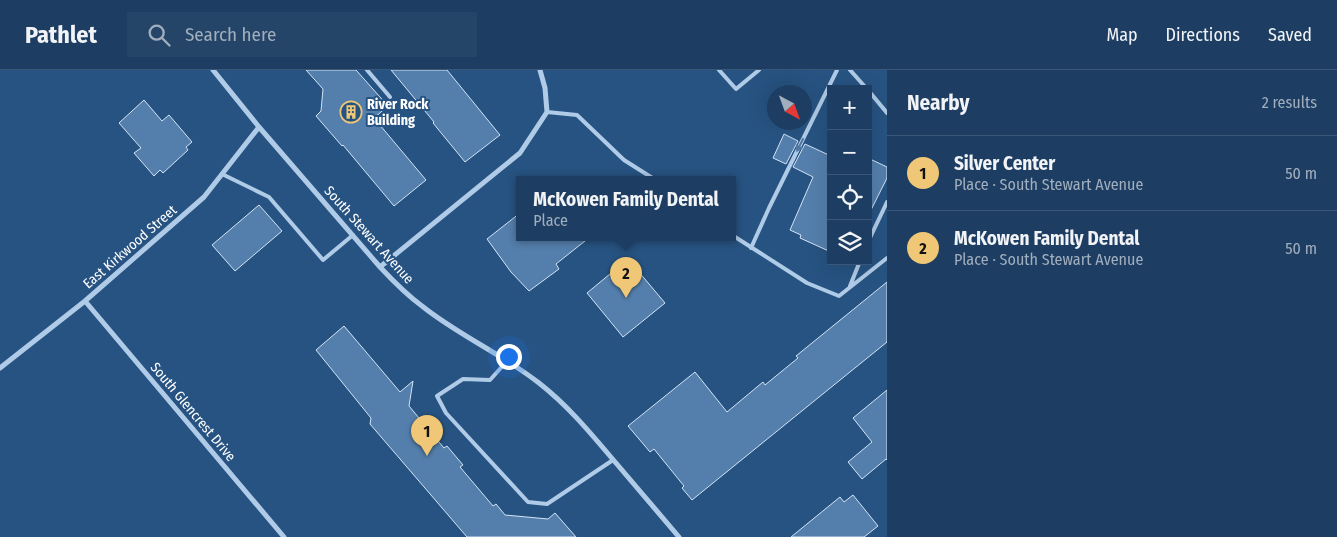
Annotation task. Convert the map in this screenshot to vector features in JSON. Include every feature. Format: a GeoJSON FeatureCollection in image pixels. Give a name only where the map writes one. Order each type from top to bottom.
{"type":"FeatureCollection","features":[{"type":"Feature","properties":{"kind":"street","name":"South Stewart Avenue"},"geometry":{"type":"LineString","coordinates":[[213,70],[259,127],[380,268],[422,307],[446,324],[508,361],[566,406],[679,537]]}},
{"type":"Feature","properties":{"kind":"street"},"geometry":{"type":"LineString","coordinates":[[380,268],[520,153],[547,112],[545,88],[540,70]]}},
{"type":"Feature","properties":{"kind":"street","name":"East Kirkwood Street"},"geometry":{"type":"LineString","coordinates":[[0,368],[85,301],[204,197],[259,127]]}},
{"type":"Feature","properties":{"kind":"street","name":"South Glencrest Drive"},"geometry":{"type":"LineString","coordinates":[[85,301],[284,537]]}},
{"type":"Feature","properties":{"kind":"lane"},"geometry":{"type":"LineString","coordinates":[[367,70],[390,97]]}},
{"type":"Feature","properties":{"kind":"lane"},"geometry":{"type":"LineString","coordinates":[[719,70],[736,90],[759,70]]}},
{"type":"Feature","properties":{"kind":"lane"},"geometry":{"type":"LineString","coordinates":[[751,248],[838,70]]}},
{"type":"Feature","properties":{"kind":"lane"},"geometry":{"type":"LineString","coordinates":[[850,70],[864,85]]}},
{"type":"Feature","properties":{"kind":"lane"},"geometry":{"type":"LineString","coordinates":[[872,95],[887,113]]}},
{"type":"Feature","properties":{"kind":"lane"},"geometry":{"type":"LineString","coordinates":[[547,112],[577,115],[624,160],[649,176]]}},
{"type":"Feature","properties":{"kind":"lane"},"geometry":{"type":"LineString","coordinates":[[222,174],[269,197],[323,260],[353,235]]}},
{"type":"Feature","properties":{"kind":"lane"},"geometry":{"type":"LineString","coordinates":[[872,234],[887,202]]}},
{"type":"Feature","properties":{"kind":"lane"},"geometry":{"type":"LineString","coordinates":[[736,238],[807,283],[839,296],[887,258]]}},
{"type":"Feature","properties":{"kind":"lane"},"geometry":{"type":"LineString","coordinates":[[849,288],[858,265]]}},
{"type":"Feature","properties":{"kind":"lane"},"geometry":{"type":"LineString","coordinates":[[508,361],[490,380],[463,380],[437,396],[446,413],[528,502],[547,504],[613,460]]}},
{"type":"Feature","properties":{"kind":"building"},"geometry":{"type":"Polygon","coordinates":[[[306,70],[356,70],[388,106],[374,118],[426,180],[394,206],[316,116],[321,111],[323,89],[306,70]]]}},
{"type":"Feature","properties":{"kind":"building"},"geometry":{"type":"Polygon","coordinates":[[[391,70],[447,70],[500,135],[465,162],[391,70]]]}},
{"type":"Feature","properties":{"kind":"building"},"geometry":{"type":"Polygon","coordinates":[[[144,100],[162,121],[169,115],[192,142],[186,147],[188,150],[163,173],[160,170],[154,176],[134,153],[141,148],[119,123],[144,100]]]}},
{"type":"Feature","properties":{"kind":"building"},"geometry":{"type":"Polygon","coordinates":[[[784,134],[798,141],[786,164],[773,158],[784,134]]]}},
{"type":"Feature","properties":{"kind":"building"},"geometry":{"type":"Polygon","coordinates":[[[805,144],[827,154],[827,250],[800,238],[801,235],[790,230],[813,177],[793,167],[805,144]]]}},
{"type":"Feature","properties":{"kind":"building"},"geometry":{"type":"Polygon","coordinates":[[[872,160],[887,167],[887,178],[872,208],[872,160]]]}},
{"type":"Feature","properties":{"kind":"building"},"geometry":{"type":"Polygon","coordinates":[[[259,205],[282,231],[235,271],[212,245],[259,205]]]}},
{"type":"Feature","properties":{"kind":"building"},"geometry":{"type":"Polygon","coordinates":[[[516,216],[516,241],[585,241],[556,264],[559,269],[529,291],[511,272],[487,239],[516,216]]]}},
{"type":"Feature","properties":{"kind":"building"},"geometry":{"type":"Polygon","coordinates":[[[628,259],[665,303],[623,337],[587,293],[628,259]]]}},
{"type":"Feature","properties":{"kind":"building"},"geometry":{"type":"Polygon","coordinates":[[[887,282],[887,342],[692,500],[682,488],[684,486],[654,449],[650,452],[628,426],[695,372],[727,412],[763,382],[765,385],[798,358],[796,356],[887,282]]]}},
{"type":"Feature","properties":{"kind":"building"},"geometry":{"type":"Polygon","coordinates":[[[344,326],[400,392],[413,381],[409,406],[444,448],[447,446],[463,465],[460,467],[493,506],[496,504],[505,515],[548,519],[555,513],[576,537],[467,537],[370,424],[371,418],[316,350],[344,326]]]}},
{"type":"Feature","properties":{"kind":"building"},"geometry":{"type":"Polygon","coordinates":[[[887,390],[887,460],[862,479],[848,462],[872,442],[853,418],[887,390]]]}},
{"type":"Feature","properties":{"kind":"building"},"geometry":{"type":"Polygon","coordinates":[[[853,495],[878,526],[864,537],[791,537],[840,497],[844,502],[853,495]]]}},
{"type":"Feature","properties":{"kind":"place","name":"River Rock Building"},"geometry":{"type":"Point","coordinates":[351,112]}},
{"type":"Feature","properties":{"kind":"place","name":"McKowen Family Dental"},"geometry":{"type":"Point","coordinates":[626,298]}},
{"type":"Feature","properties":{"kind":"place","name":"Silver Center"},"geometry":{"type":"Point","coordinates":[427,456]}}]}
